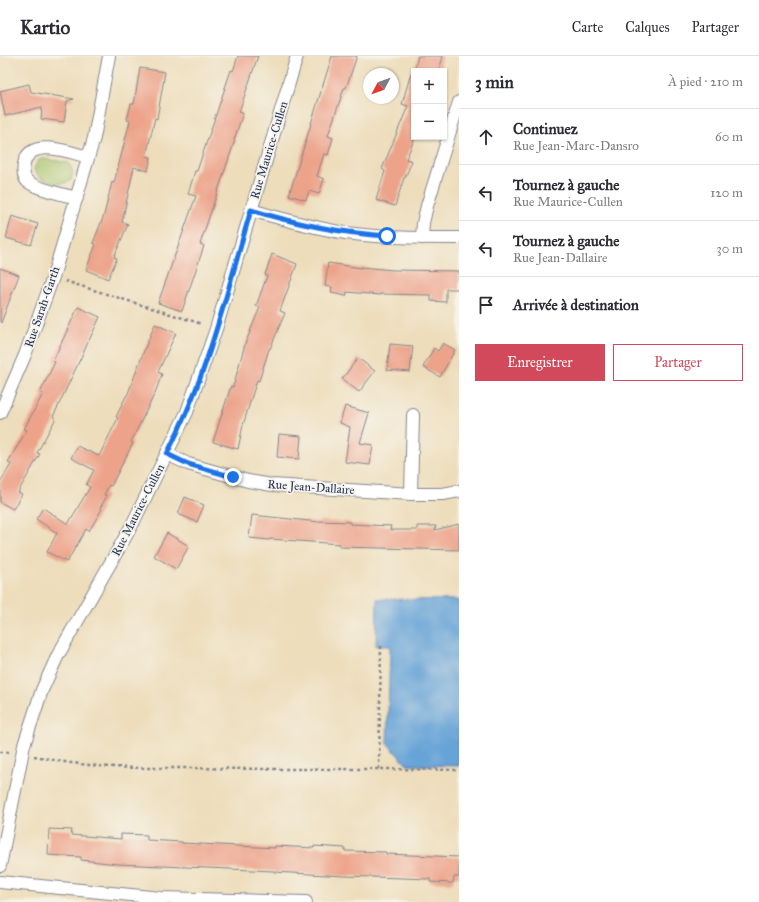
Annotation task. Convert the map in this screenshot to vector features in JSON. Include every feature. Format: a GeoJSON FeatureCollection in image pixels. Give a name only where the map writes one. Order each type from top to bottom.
{"type":"FeatureCollection","features":[{"type":"Feature","properties":{"kind":"street","name":"Rue Sarah-Garth"},"geometry":{"type":"LineString","coordinates":[[0,413],[25,355],[53,277],[77,198],[97,124],[109,56]]}},
{"type":"Feature","properties":{"kind":"street","name":"Rue Maurice-Cullen"},"geometry":{"type":"LineString","coordinates":[[0,866],[22,754],[35,710],[52,667],[130,528],[187,412],[216,328],[297,56]]}},
{"type":"Feature","properties":{"kind":"street"},"geometry":{"type":"LineString","coordinates":[[422,238],[423,223],[427,206],[459,102]]}},
{"type":"Feature","properties":{"kind":"street"},"geometry":{"type":"LineString","coordinates":[[77,198],[35,186],[28,182],[23,174],[25,160],[32,151],[40,148],[88,157]]}},
{"type":"Feature","properties":{"kind":"street"},"geometry":{"type":"LineString","coordinates":[[251,210],[307,226],[335,231],[422,238],[459,238]]}},
{"type":"Feature","properties":{"kind":"street"},"geometry":{"type":"LineString","coordinates":[[411,494],[413,415]]}},
{"type":"Feature","properties":{"kind":"street","name":"Rue Jean-Dallaire"},"geometry":{"type":"LineString","coordinates":[[167,454],[188,464],[258,483],[411,494],[443,494],[459,491]]}},
{"type":"Feature","properties":{"kind":"street"},"geometry":{"type":"LineString","coordinates":[[0,882],[160,900],[306,902]]}},
{"type":"Feature","properties":{"kind":"path"},"geometry":{"type":"LineString","coordinates":[[62,280],[202,324]]}},
{"type":"Feature","properties":{"kind":"path"},"geometry":{"type":"LineString","coordinates":[[379,769],[381,646]]}},
{"type":"Feature","properties":{"kind":"path"},"geometry":{"type":"LineString","coordinates":[[0,752],[52,758],[72,763],[119,767],[260,770],[459,770]]}},
{"type":"Feature","properties":{"kind":"green space"},"geometry":{"type":"Polygon","coordinates":[[[41,159],[69,163],[73,172],[71,180],[56,183],[44,180],[36,173],[34,169],[38,161],[41,159]]]}},
{"type":"Feature","properties":{"kind":"water"},"geometry":{"type":"Polygon","coordinates":[[[377,599],[459,600],[459,766],[407,765],[387,743],[390,646],[376,646],[377,599]]]}},
{"type":"Feature","properties":{"kind":"building"},"geometry":{"type":"Polygon","coordinates":[[[238,56],[258,56],[239,112],[243,113],[235,140],[200,244],[204,246],[182,311],[158,303],[196,196],[188,194],[195,171],[197,171],[231,70],[233,71],[238,56]]]}},
{"type":"Feature","properties":{"kind":"building"},"geometry":{"type":"Polygon","coordinates":[[[332,56],[357,56],[346,88],[344,88],[328,136],[333,138],[328,155],[324,154],[317,176],[324,179],[319,194],[309,191],[306,200],[289,195],[332,56]]]}},
{"type":"Feature","properties":{"kind":"building"},"geometry":{"type":"Polygon","coordinates":[[[418,56],[443,56],[440,68],[415,68],[418,56]]]}},
{"type":"Feature","properties":{"kind":"building"},"geometry":{"type":"Polygon","coordinates":[[[140,68],[165,72],[157,119],[155,118],[146,156],[151,157],[148,171],[134,167],[122,222],[128,224],[114,257],[117,258],[108,279],[86,270],[96,244],[93,243],[104,215],[112,182],[114,183],[130,121],[127,120],[131,104],[134,104],[140,68]]]}},
{"type":"Feature","properties":{"kind":"building"},"geometry":{"type":"Polygon","coordinates":[[[411,73],[411,140],[414,140],[406,159],[412,161],[404,178],[395,206],[376,200],[385,171],[382,169],[408,106],[402,104],[411,73]]]}},
{"type":"Feature","properties":{"kind":"building"},"geometry":{"type":"Polygon","coordinates":[[[29,84],[31,92],[74,99],[67,101],[64,122],[41,119],[42,107],[5,116],[0,91],[29,84]]]}},
{"type":"Feature","properties":{"kind":"building"},"geometry":{"type":"Polygon","coordinates":[[[12,216],[38,224],[31,245],[6,238],[12,216]]]}},
{"type":"Feature","properties":{"kind":"building"},"geometry":{"type":"Polygon","coordinates":[[[272,254],[297,264],[280,311],[285,313],[269,349],[259,381],[257,380],[243,425],[238,449],[213,442],[231,386],[233,387],[245,344],[260,307],[256,306],[267,276],[265,275],[272,254]]]}},
{"type":"Feature","properties":{"kind":"building"},"geometry":{"type":"Polygon","coordinates":[[[328,263],[361,268],[393,270],[459,271],[459,289],[446,289],[446,302],[431,301],[431,295],[380,295],[347,292],[346,296],[331,293],[332,287],[325,286],[328,263]]]}},
{"type":"Feature","properties":{"kind":"building"},"geometry":{"type":"Polygon","coordinates":[[[0,268],[19,275],[1,323],[0,322],[0,268]]]}},
{"type":"Feature","properties":{"kind":"building"},"geometry":{"type":"Polygon","coordinates":[[[78,307],[100,317],[53,417],[56,418],[37,453],[40,454],[18,492],[22,494],[13,509],[0,502],[0,483],[11,464],[8,462],[27,430],[24,429],[43,394],[40,393],[78,307]]]}},
{"type":"Feature","properties":{"kind":"building"},"geometry":{"type":"Polygon","coordinates":[[[155,324],[176,333],[158,372],[162,374],[155,393],[131,442],[133,443],[111,486],[109,485],[104,495],[107,496],[100,508],[102,509],[89,531],[86,529],[67,562],[47,552],[57,533],[36,519],[43,508],[68,524],[90,487],[86,485],[94,470],[71,458],[77,446],[99,456],[118,418],[116,417],[127,396],[155,324]]]}},
{"type":"Feature","properties":{"kind":"building"},"geometry":{"type":"Polygon","coordinates":[[[443,343],[455,350],[440,377],[423,367],[434,348],[438,351],[443,343]]]}},
{"type":"Feature","properties":{"kind":"building"},"geometry":{"type":"Polygon","coordinates":[[[390,344],[413,346],[410,372],[387,370],[390,344]]]}},
{"type":"Feature","properties":{"kind":"building"},"geometry":{"type":"Polygon","coordinates":[[[358,358],[375,371],[359,392],[342,379],[358,358]]]}},
{"type":"Feature","properties":{"kind":"building"},"geometry":{"type":"Polygon","coordinates":[[[345,406],[369,413],[360,443],[373,445],[370,465],[345,462],[350,427],[340,423],[345,406]]]}},
{"type":"Feature","properties":{"kind":"building"},"geometry":{"type":"Polygon","coordinates":[[[279,434],[301,436],[299,459],[277,457],[279,434]]]}},
{"type":"Feature","properties":{"kind":"building"},"geometry":{"type":"Polygon","coordinates":[[[185,497],[204,505],[197,522],[178,514],[185,497]]]}},
{"type":"Feature","properties":{"kind":"building"},"geometry":{"type":"Polygon","coordinates":[[[252,515],[319,522],[350,522],[350,524],[391,526],[390,530],[417,530],[417,526],[436,526],[435,530],[459,524],[459,550],[340,547],[340,544],[249,538],[252,515]]]}},
{"type":"Feature","properties":{"kind":"building"},"geometry":{"type":"Polygon","coordinates":[[[167,533],[189,546],[176,569],[154,556],[167,533]]]}},
{"type":"Feature","properties":{"kind":"building"},"geometry":{"type":"Polygon","coordinates":[[[49,829],[72,830],[71,835],[121,839],[121,834],[147,835],[147,840],[182,843],[275,848],[275,846],[314,848],[314,846],[345,848],[345,851],[459,857],[459,877],[454,877],[453,883],[430,882],[430,879],[118,864],[81,860],[81,857],[48,855],[49,829]]]}},
{"type":"Feature","properties":{"kind":"route"},"geometry":{"type":"LineString","coordinates":[[233,477],[188,464],[167,454],[187,412],[202,372],[251,210],[307,226],[347,233],[387,236]]}}]}
